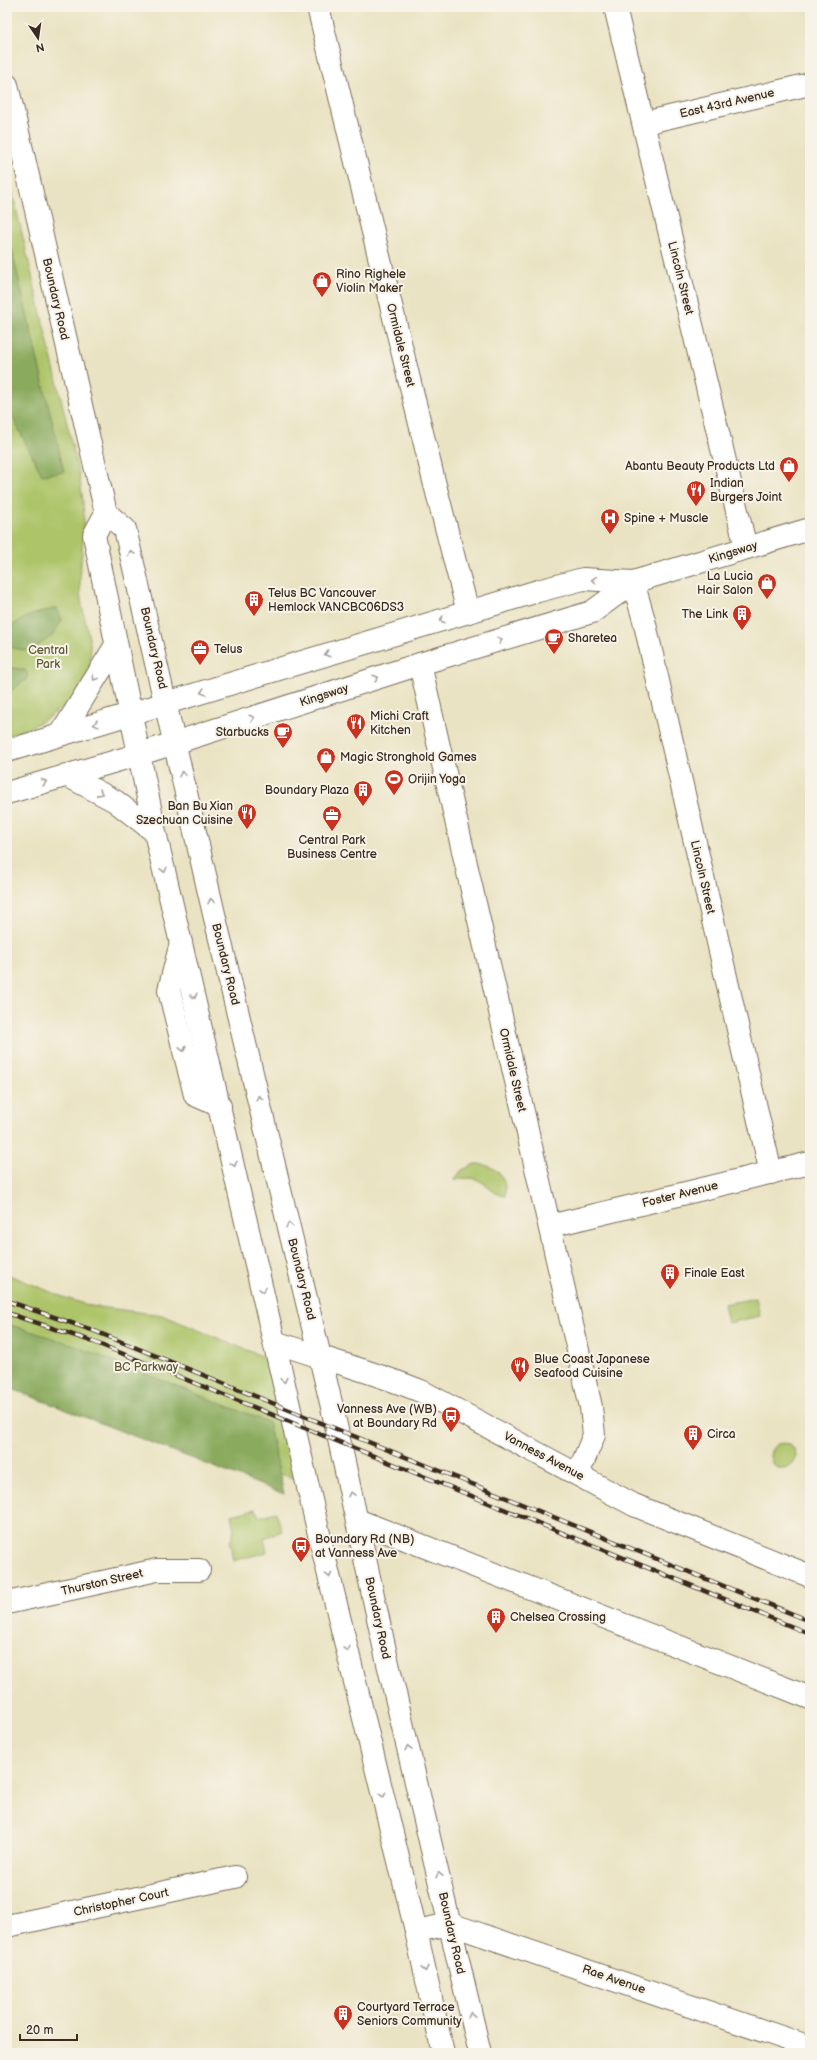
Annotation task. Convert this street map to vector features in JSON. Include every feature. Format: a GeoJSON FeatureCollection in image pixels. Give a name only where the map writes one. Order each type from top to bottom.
{"type":"FeatureCollection","features":[{"type":"Feature","properties":{"kind":"main road","name":"Ormidale Street"},"geometry":{"type":"LineString","coordinates":[[318,7],[434,481],[468,612]]}},
{"type":"Feature","properties":{"kind":"main road","name":"Lincoln Street"},"geometry":{"type":"LineString","coordinates":[[616,7],[746,548]]}},
{"type":"Feature","properties":{"kind":"main road","name":"Boundary Road"},"geometry":{"type":"LineString","coordinates":[[7,84],[106,513],[125,529],[167,703],[214,914],[320,1358],[386,1655],[480,2053]]}},
{"type":"Feature","properties":{"kind":"main road","name":"East 43rd Avenue"},"geometry":{"type":"LineString","coordinates":[[644,123],[810,84]]}},
{"type":"Feature","properties":{"kind":"main road"},"geometry":{"type":"LineString","coordinates":[[106,513],[94,536],[155,832],[322,1547],[416,1931],[443,2053]]}},
{"type":"Feature","properties":{"kind":"main road","name":"Kingsway"},"geometry":{"type":"LineString","coordinates":[[7,793],[140,754],[420,664],[592,612],[633,582],[810,528]]}},
{"type":"Feature","properties":{"kind":"main road","name":"Kingsway"},"geometry":{"type":"LineString","coordinates":[[7,751],[468,612],[583,579],[633,582]]}},
{"type":"Feature","properties":{"kind":"main road","name":"Lincoln Street"},"geometry":{"type":"LineString","coordinates":[[633,582],[644,620],[771,1172]]}},
{"type":"Feature","properties":{"kind":"main road"},"geometry":{"type":"LineString","coordinates":[[61,734],[116,645]]}},
{"type":"Feature","properties":{"kind":"main road","name":"Ormidale Street"},"geometry":{"type":"LineString","coordinates":[[420,664],[550,1226],[594,1424],[594,1435],[578,1474]]}},
{"type":"Feature","properties":{"kind":"main road"},"geometry":{"type":"LineString","coordinates":[[66,775],[115,801],[155,832]]}},
{"type":"Feature","properties":{"kind":"main road","name":"Foster Avenue"},"geometry":{"type":"LineString","coordinates":[[550,1226],[810,1163]]}},
{"type":"Feature","properties":{"kind":"main road","name":"Vanness Avenue"},"geometry":{"type":"LineString","coordinates":[[275,1342],[320,1358],[388,1378],[423,1392],[634,1504],[810,1576]]}},
{"type":"Feature","properties":{"kind":"main road"},"geometry":{"type":"LineString","coordinates":[[357,1520],[810,1698]]}},
{"type":"Feature","properties":{"kind":"main road","name":"Thurston Street"},"geometry":{"type":"LineString","coordinates":[[7,1603],[158,1570],[198,1570]]}},
{"type":"Feature","properties":{"kind":"main road","name":"Christopher Court"},"geometry":{"type":"LineString","coordinates":[[7,1926],[236,1877]]}},
{"type":"Feature","properties":{"kind":"main road"},"geometry":{"type":"LineString","coordinates":[[416,1931],[450,1924]]}},
{"type":"Feature","properties":{"kind":"main road","name":"Rae Avenue"},"geometry":{"type":"LineString","coordinates":[[450,1924],[810,2047]]}},
{"type":"Feature","properties":{"kind":"green space","name":"Central Park"},"geometry":{"type":"Polygon","coordinates":[[[7,170],[79,474],[84,512],[80,593],[90,643],[90,661],[86,677],[78,691],[66,703],[53,714],[38,723],[7,736],[7,170]]]}},
{"type":"Feature","properties":{"kind":"green space"},"geometry":{"type":"Polygon","coordinates":[[[7,229],[64,472],[42,475],[7,406],[7,229]]]}},
{"type":"Feature","properties":{"kind":"green space"},"geometry":{"type":"Polygon","coordinates":[[[57,608],[62,620],[52,636],[30,651],[7,647],[7,629],[28,616],[57,608]]]}},
{"type":"Feature","properties":{"kind":"green space"},"geometry":{"type":"Polygon","coordinates":[[[7,667],[25,670],[28,675],[26,680],[7,693],[7,667]]]}},
{"type":"Feature","properties":{"kind":"green space"},"geometry":{"type":"Polygon","coordinates":[[[475,1164],[488,1166],[498,1172],[504,1183],[505,1196],[494,1192],[476,1179],[469,1178],[454,1180],[462,1170],[475,1164]]]}},
{"type":"Feature","properties":{"kind":"green space","name":"BC Parkway"},"geometry":{"type":"Polygon","coordinates":[[[7,1274],[63,1297],[91,1306],[162,1315],[261,1356],[269,1366],[297,1480],[7,1372],[7,1274]]]}},
{"type":"Feature","properties":{"kind":"green space"},"geometry":{"type":"Polygon","coordinates":[[[756,1298],[760,1316],[728,1323],[724,1304],[756,1298]]]}},
{"type":"Feature","properties":{"kind":"green space"},"geometry":{"type":"Polygon","coordinates":[[[7,1324],[62,1341],[268,1422],[284,1494],[7,1387],[7,1324]]]}},
{"type":"Feature","properties":{"kind":"green space"},"geometry":{"type":"Polygon","coordinates":[[[783,1443],[792,1447],[796,1456],[792,1465],[783,1469],[774,1465],[770,1456],[774,1447],[783,1443]]]}},
{"type":"Feature","properties":{"kind":"green space"},"geometry":{"type":"Polygon","coordinates":[[[256,1509],[259,1517],[276,1512],[282,1531],[264,1538],[267,1552],[233,1561],[230,1543],[234,1530],[231,1515],[256,1509]]]}},
{"type":"Feature","properties":{"kind":"railway"},"geometry":{"type":"LineString","coordinates":[[7,1301],[92,1330],[810,1621]]}},
{"type":"Feature","properties":{"kind":"railway"},"geometry":{"type":"LineString","coordinates":[[7,1313],[94,1342],[810,1634]]}},
{"type":"Feature","properties":{"kind":"place","name":"Rino Righele Violin Maker"},"geometry":{"type":"Point","coordinates":[322,298]}},
{"type":"Feature","properties":{"kind":"place","name":"Abantu Beauty Products Ltd"},"geometry":{"type":"Point","coordinates":[789,483]}},
{"type":"Feature","properties":{"kind":"place","name":"Indian Burgers Joint"},"geometry":{"type":"Point","coordinates":[696,507]}},
{"type":"Feature","properties":{"kind":"place","name":"Spine + Muscle"},"geometry":{"type":"Point","coordinates":[610,535]}},
{"type":"Feature","properties":{"kind":"place","name":"La Lucia Hair Salon"},"geometry":{"type":"Point","coordinates":[767,600]}},
{"type":"Feature","properties":{"kind":"place","name":"Telus BC Vancouver Hemlock VANCBC06DS3"},"geometry":{"type":"Point","coordinates":[254,617]}},
{"type":"Feature","properties":{"kind":"place","name":"The Link"},"geometry":{"type":"Point","coordinates":[742,631]}},
{"type":"Feature","properties":{"kind":"place","name":"Sharetea"},"geometry":{"type":"Point","coordinates":[554,655]}},
{"type":"Feature","properties":{"kind":"place","name":"Telus"},"geometry":{"type":"Point","coordinates":[200,666]}},
{"type":"Feature","properties":{"kind":"place","name":"Michi Craft Kitchen"},"geometry":{"type":"Point","coordinates":[356,740]}},
{"type":"Feature","properties":{"kind":"place","name":"Starbucks"},"geometry":{"type":"Point","coordinates":[283,749]}},
{"type":"Feature","properties":{"kind":"place","name":"Magic Stronghold Games"},"geometry":{"type":"Point","coordinates":[326,774]}},
{"type":"Feature","properties":{"kind":"place","name":"Orijin Yoga"},"geometry":{"type":"Point","coordinates":[394,796]}},
{"type":"Feature","properties":{"kind":"place","name":"Boundary Plaza"},"geometry":{"type":"Point","coordinates":[363,807]}},
{"type":"Feature","properties":{"kind":"place","name":"Ban Bu Xian Szechuan Cuisine"},"geometry":{"type":"Point","coordinates":[247,830]}},
{"type":"Feature","properties":{"kind":"place","name":"Central Park Business Centre"},"geometry":{"type":"Point","coordinates":[332,832]}},
{"type":"Feature","properties":{"kind":"place","name":"Finale East"},"geometry":{"type":"Point","coordinates":[670,1290]}},
{"type":"Feature","properties":{"kind":"place","name":"Blue Coast Japanese Seafood Cuisine"},"geometry":{"type":"Point","coordinates":[520,1383]}},
{"type":"Feature","properties":{"kind":"place","name":"Vanness Ave (WB) at Boundary Rd"},"geometry":{"type":"Point","coordinates":[451,1433]}},
{"type":"Feature","properties":{"kind":"place","name":"Circa"},"geometry":{"type":"Point","coordinates":[693,1451]}},
{"type":"Feature","properties":{"kind":"place","name":"Boundary Rd (NB) at Vanness Ave"},"geometry":{"type":"Point","coordinates":[301,1563]}},
{"type":"Feature","properties":{"kind":"place","name":"Chelsea Crossing"},"geometry":{"type":"Point","coordinates":[496,1634]}},
{"type":"Feature","properties":{"kind":"place","name":"Courtyard Terrace Seniors Community"},"geometry":{"type":"Point","coordinates":[343,2031]}}]}
